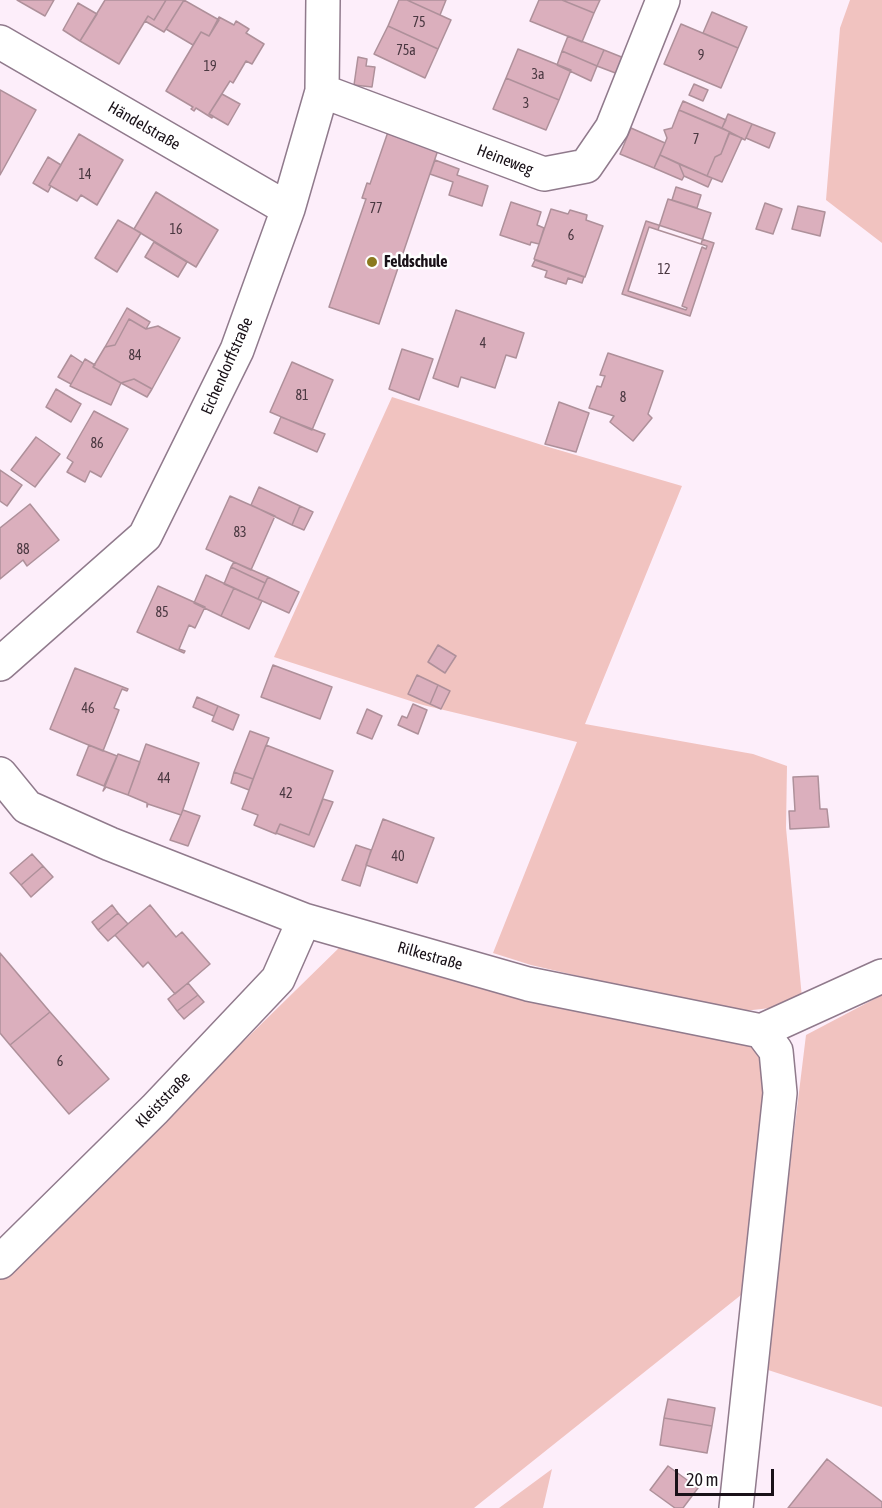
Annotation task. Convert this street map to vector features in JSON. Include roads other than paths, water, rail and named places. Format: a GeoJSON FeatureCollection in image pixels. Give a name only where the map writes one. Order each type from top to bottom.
{"type":"FeatureCollection","features":[{"type":"Feature","properties":{"kind":"street","name":"Eichendorffstraße"},"geometry":{"type":"LineString","coordinates":[[0,664],[145,536],[237,350],[288,209],[322,91],[323,0]]}},
{"type":"Feature","properties":{"kind":"street","name":"Heineweg"},"geometry":{"type":"LineString","coordinates":[[322,91],[544,174],[586,166],[612,128],[663,0]]}},
{"type":"Feature","properties":{"kind":"street","name":"Händelstraße"},"geometry":{"type":"LineString","coordinates":[[0,42],[288,209]]}},
{"type":"Feature","properties":{"kind":"street","name":"Rilkestraße"},"geometry":{"type":"LineString","coordinates":[[0,774],[27,807],[110,844],[304,920],[528,984],[761,1031]]}},
{"type":"Feature","properties":{"kind":"street","name":"Kleiststraße"},"geometry":{"type":"LineString","coordinates":[[0,1263],[155,1109],[278,979],[304,920]]}},
{"type":"Feature","properties":{"kind":"street"},"geometry":{"type":"LineString","coordinates":[[736,1508],[780,1093],[776,1051],[761,1031],[882,976]]}},
{"type":"Feature","properties":{"kind":"place","name":"Feldschule"},"geometry":{"type":"Point","coordinates":[372,262]}}]}
